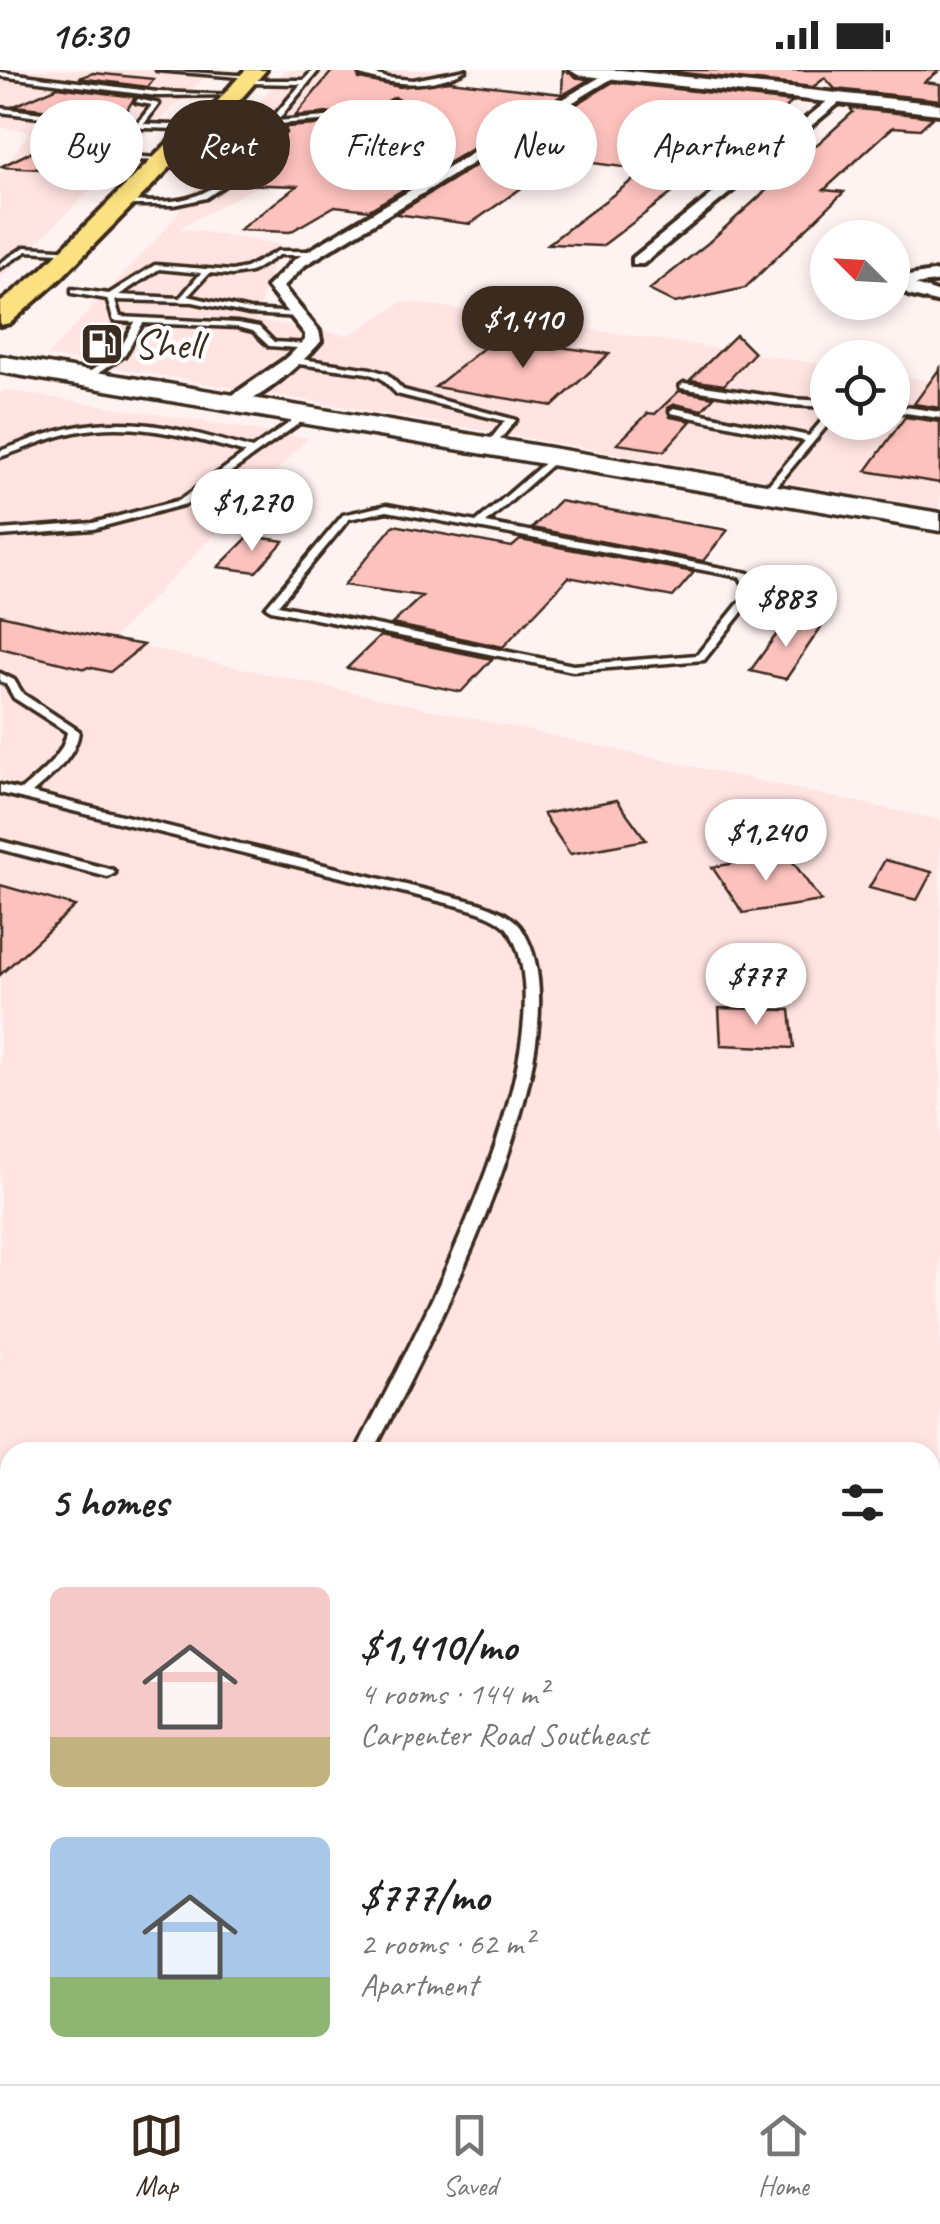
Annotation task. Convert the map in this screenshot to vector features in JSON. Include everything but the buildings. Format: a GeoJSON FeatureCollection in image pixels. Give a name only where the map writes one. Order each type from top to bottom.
{"type":"FeatureCollection","features":[{"type":"Feature","properties":{"kind":"main road"},"geometry":{"type":"LineString","coordinates":[[230,100],[247,81]]}},
{"type":"Feature","properties":{"kind":"main road"},"geometry":{"type":"LineString","coordinates":[[0,317],[11,299],[75,252],[124,202],[163,173]]}},
{"type":"Feature","properties":{"kind":"main road"},"geometry":{"type":"LineString","coordinates":[[134,229],[158,204],[165,190]]}},
{"type":"Feature","properties":{"kind":"main road"},"geometry":{"type":"LineString","coordinates":[[50,312],[99,266]]}},
{"type":"Feature","properties":{"kind":"main road"},"geometry":{"type":"LineString","coordinates":[[4,354],[85,378],[940,522]]}},
{"type":"Feature","properties":{"kind":"street"},"geometry":{"type":"LineString","coordinates":[[578,70],[642,73],[940,109]]}},
{"type":"Feature","properties":{"kind":"street"},"geometry":{"type":"LineString","coordinates":[[233,403],[294,361],[313,334],[275,287],[316,253],[612,74]]}},
{"type":"Feature","properties":{"kind":"street"},"geometry":{"type":"LineString","coordinates":[[638,261],[840,98]]}},
{"type":"Feature","properties":{"kind":"street"},"geometry":{"type":"LineString","coordinates":[[940,276],[913,279],[906,285],[914,292],[940,298]]}},
{"type":"Feature","properties":{"kind":"lane"},"geometry":{"type":"LineString","coordinates":[[160,70],[247,81],[306,82]]}},
{"type":"Feature","properties":{"kind":"lane"},"geometry":{"type":"LineString","coordinates":[[290,101],[316,70]]}},
{"type":"Feature","properties":{"kind":"lane"},"geometry":{"type":"LineString","coordinates":[[364,70],[362,74],[373,77],[430,82],[463,70]]}},
{"type":"Feature","properties":{"kind":"lane"},"geometry":{"type":"LineString","coordinates":[[0,74],[147,92],[247,81]]}},
{"type":"Feature","properties":{"kind":"lane"},"geometry":{"type":"LineString","coordinates":[[176,80],[191,74]]}},
{"type":"Feature","properties":{"kind":"lane"},"geometry":{"type":"LineString","coordinates":[[0,84],[125,100]]}},
{"type":"Feature","properties":{"kind":"lane"},"geometry":{"type":"LineString","coordinates":[[147,92],[162,86]]}},
{"type":"Feature","properties":{"kind":"lane"},"geometry":{"type":"LineString","coordinates":[[143,102],[156,104],[143,121]]}},
{"type":"Feature","properties":{"kind":"lane"},"geometry":{"type":"LineString","coordinates":[[0,110],[30,113]]}},
{"type":"Feature","properties":{"kind":"lane"},"geometry":{"type":"LineString","coordinates":[[124,202],[190,203],[216,190]]}},
{"type":"Feature","properties":{"kind":"lane"},"geometry":{"type":"LineString","coordinates":[[0,266],[24,249],[75,252]]}},
{"type":"Feature","properties":{"kind":"lane"},"geometry":{"type":"LineString","coordinates":[[110,296],[158,267],[240,272],[278,252],[316,253]]}},
{"type":"Feature","properties":{"kind":"lane"},"geometry":{"type":"LineString","coordinates":[[190,301],[185,293],[207,271]]}},
{"type":"Feature","properties":{"kind":"lane"},"geometry":{"type":"LineString","coordinates":[[75,291],[297,316]]}},
{"type":"Feature","properties":{"kind":"lane"},"geometry":{"type":"LineString","coordinates":[[110,296],[113,316],[140,322],[237,325],[256,329],[272,344],[308,346]]}},
{"type":"Feature","properties":{"kind":"lane"},"geometry":{"type":"LineString","coordinates":[[85,378],[122,353],[140,322]]}},
{"type":"Feature","properties":{"kind":"lane"},"geometry":{"type":"LineString","coordinates":[[294,361],[384,376],[400,392],[510,420],[490,446]]}},
{"type":"Feature","properties":{"kind":"lane"},"geometry":{"type":"LineString","coordinates":[[684,386],[810,403]]}},
{"type":"Feature","properties":{"kind":"lane"},"geometry":{"type":"LineString","coordinates":[[674,411],[810,439],[767,492]]}},
{"type":"Feature","properties":{"kind":"lane"},"geometry":{"type":"LineString","coordinates":[[910,411],[940,415]]}},
{"type":"Feature","properties":{"kind":"lane"},"geometry":{"type":"LineString","coordinates":[[0,533],[78,529],[165,508],[206,487],[305,415]]}},
{"type":"Feature","properties":{"kind":"lane"},"geometry":{"type":"LineString","coordinates":[[0,454],[72,430],[122,424],[158,427],[254,452]]}},
{"type":"Feature","properties":{"kind":"lane"},"geometry":{"type":"LineString","coordinates":[[478,525],[555,457]]}},
{"type":"Feature","properties":{"kind":"lane"},"geometry":{"type":"LineString","coordinates":[[387,508],[478,525],[718,567],[744,574],[753,592],[700,658],[573,668],[271,607],[346,516],[387,508]]}},
{"type":"Feature","properties":{"kind":"lane"},"geometry":{"type":"LineString","coordinates":[[0,676],[10,682],[18,696],[73,730],[74,739],[66,751],[24,795]]}},
{"type":"Feature","properties":{"kind":"lane"},"geometry":{"type":"LineString","coordinates":[[0,789],[470,905],[517,930],[530,961],[532,1004],[526,1066],[505,1149],[437,1306],[369,1442]]}},
{"type":"Feature","properties":{"kind":"lane"},"geometry":{"type":"LineString","coordinates":[[0,845],[108,873]]}},
{"type":"Feature","properties":{"kind":"shaded area"},"geometry":{"type":"Polygon","coordinates":[[[0,70],[212,70],[182,100],[163,100],[163,118],[143,138],[143,100],[30,100],[30,190],[90,190],[0,279],[0,173],[29,132],[0,127],[0,70]]]}},
{"type":"Feature","properties":{"kind":"shaded area"},"geometry":{"type":"Polygon","coordinates":[[[284,70],[476,70],[420,100],[310,100],[310,158],[290,169],[290,100],[262,100],[284,70]]]}},
{"type":"Feature","properties":{"kind":"shaded area"},"geometry":{"type":"Polygon","coordinates":[[[195,190],[250,190],[179,228],[279,244],[256,320],[349,335],[404,301],[810,362],[810,440],[910,440],[910,378],[940,382],[940,509],[47,356],[167,227],[195,190]]]}},
{"type":"Feature","properties":{"kind":"shaded area"},"geometry":{"type":"Polygon","coordinates":[[[4,390],[308,438],[112,640],[940,820],[940,1442],[0,1442],[0,393],[4,390]]]}},
{"type":"Feature","properties":{"kind":"place","name":"Shell"},"geometry":{"type":"Point","coordinates":[102,344]}}]}
